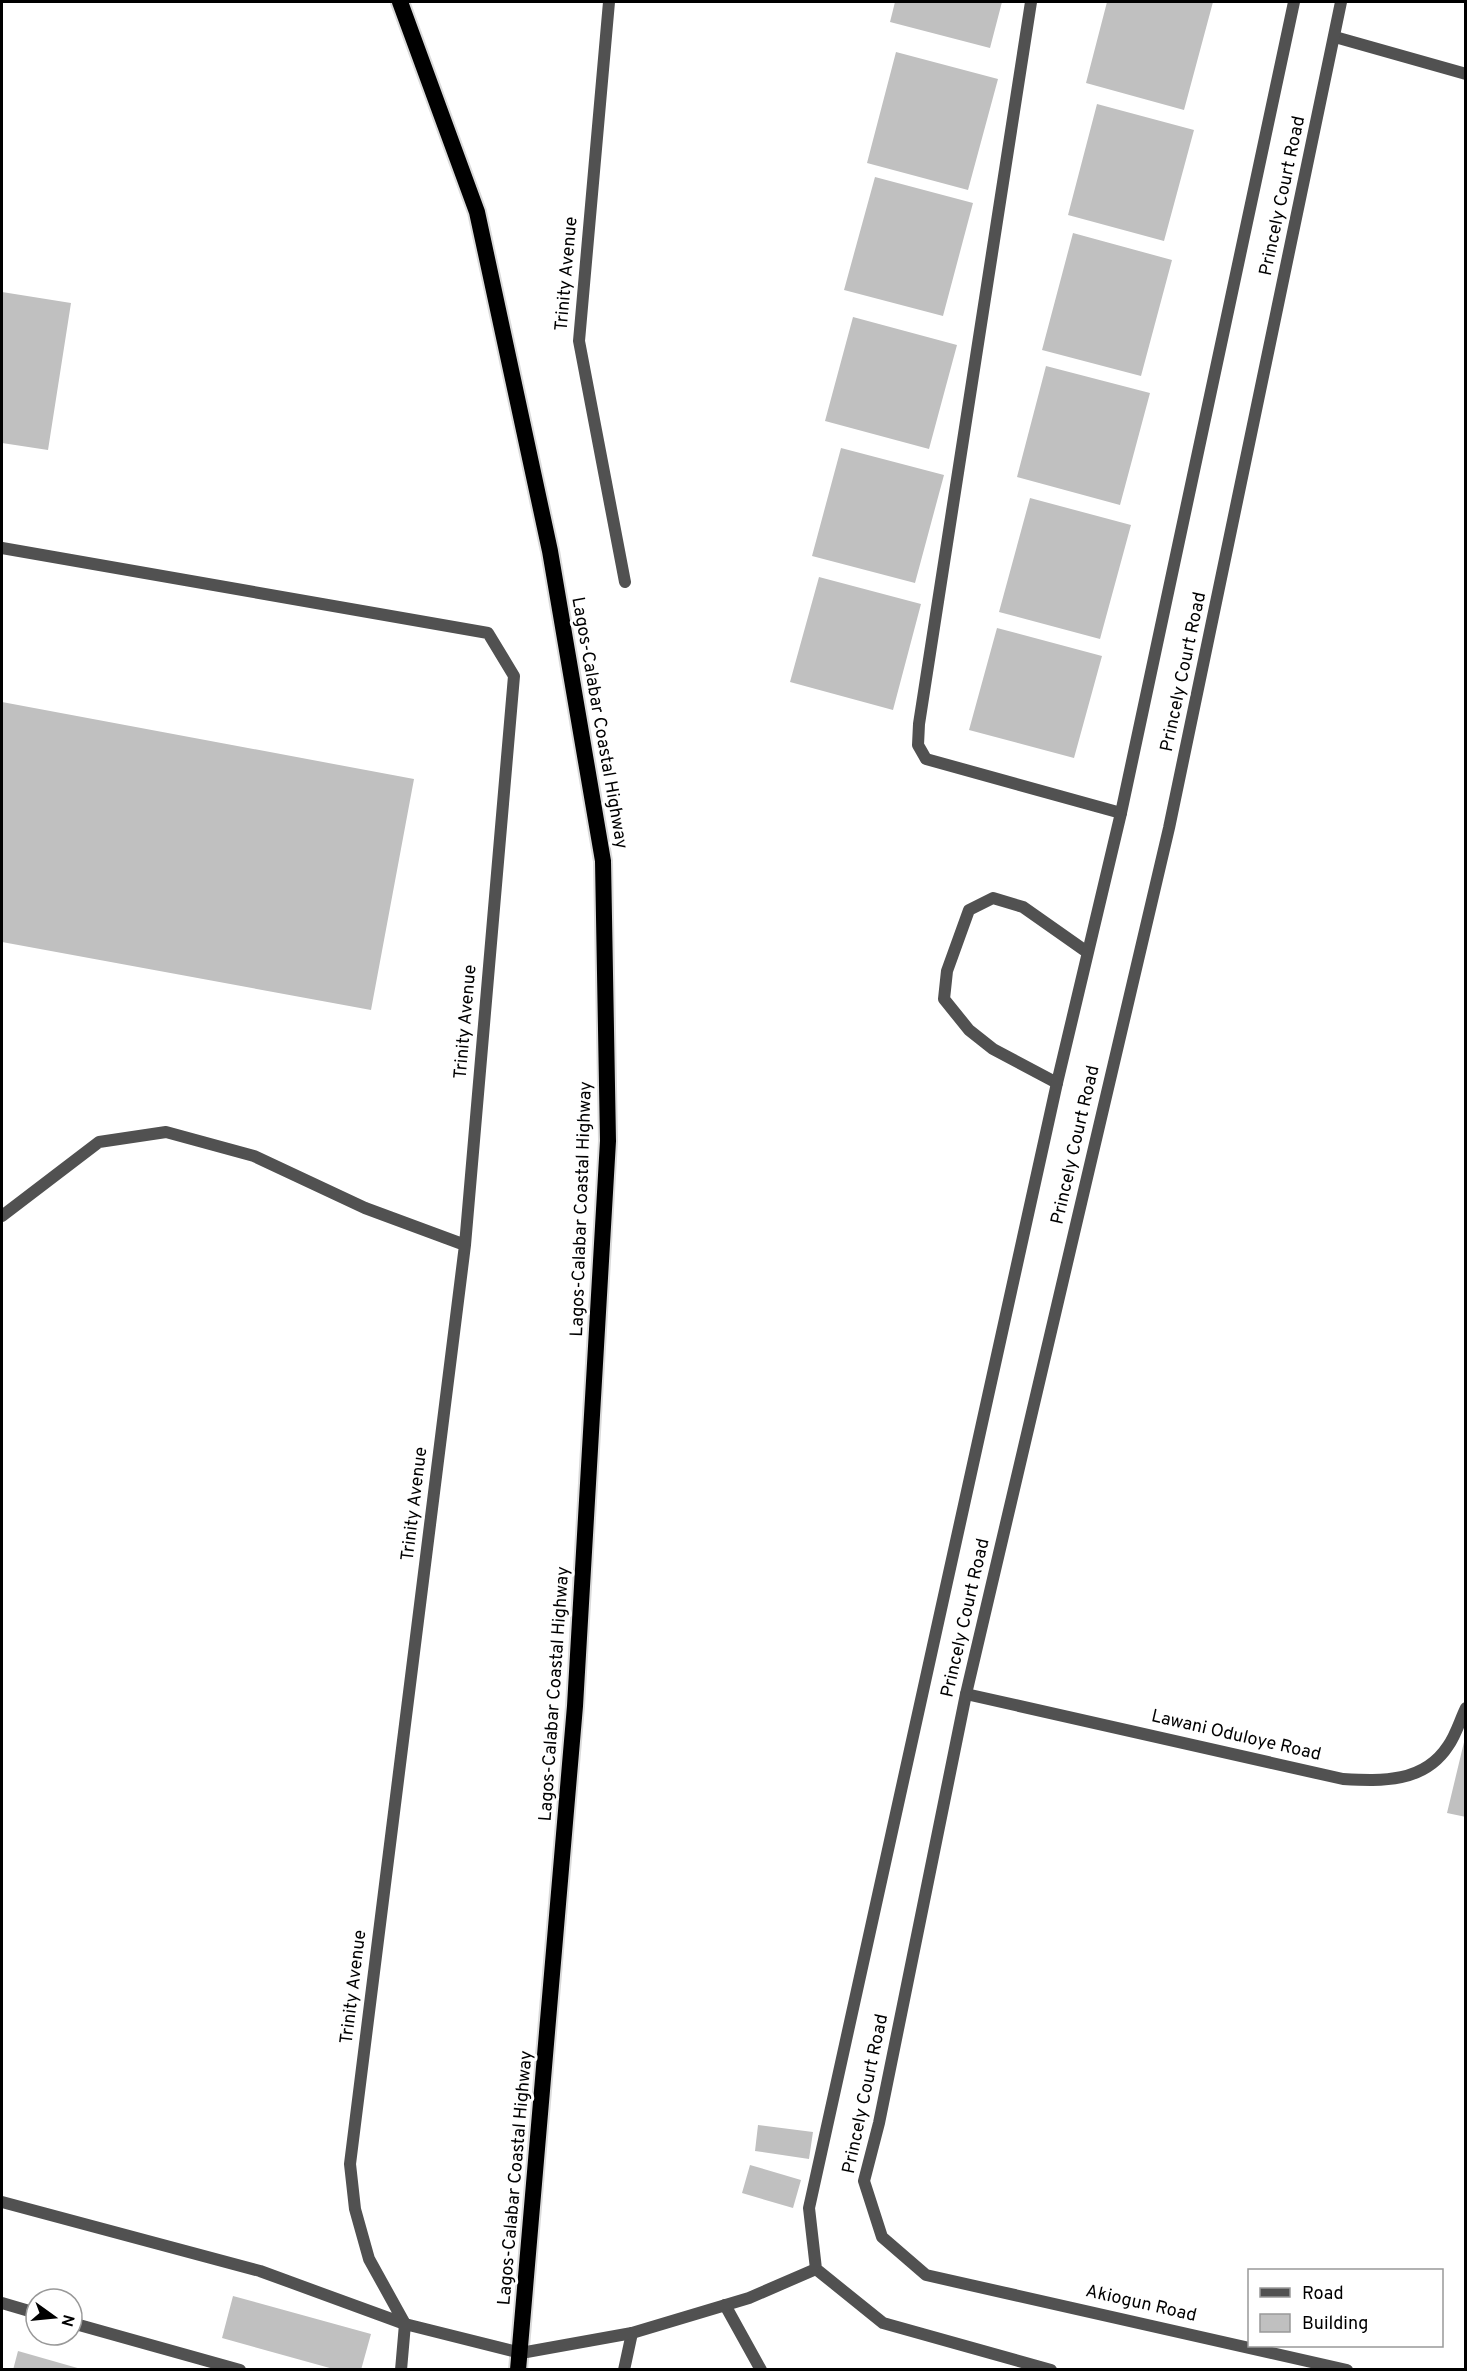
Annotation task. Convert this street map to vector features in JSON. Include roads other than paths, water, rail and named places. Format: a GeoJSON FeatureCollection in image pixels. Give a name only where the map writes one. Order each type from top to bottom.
{"type":"FeatureCollection","features":[{"type":"Feature","properties":{"kind":"highway","name":"Lagos-Calabar Coastal Highway"},"geometry":{"type":"LineString","coordinates":[[400,2],[477,212],[550,551],[603,861],[608,1153],[575,1706],[519,2361]]}},
{"type":"Feature","properties":{"kind":"street","name":"Trinity Avenue"},"geometry":{"type":"LineString","coordinates":[[609,2],[579,341],[625,582]]}},
{"type":"Feature","properties":{"kind":"street"},"geometry":{"type":"LineString","coordinates":[[1031,2],[919,724],[918,745],[926,759],[1121,813]]}},
{"type":"Feature","properties":{"kind":"street"},"geometry":{"type":"LineString","coordinates":[[1051,2370],[883,2323],[816,2269],[809,2208],[1057,1083],[1121,813],[1294,2]]}},
{"type":"Feature","properties":{"kind":"street","name":"Princely Court Road"},"geometry":{"type":"LineString","coordinates":[[926,2275],[882,2237],[864,2181],[966,1694],[1169,828],[1341,2]]}},
{"type":"Feature","properties":{"kind":"street"},"geometry":{"type":"LineString","coordinates":[[1335,37],[1466,74]]}},
{"type":"Feature","properties":{"kind":"street","name":"Trinity Avenue"},"geometry":{"type":"LineString","coordinates":[[2,548],[488,633],[514,676],[465,1245],[350,2164],[356,2210],[369,2259],[405,2324]]}},
{"type":"Feature","properties":{"kind":"street"},"geometry":{"type":"LineString","coordinates":[[1057,1083],[993,1049],[969,1030],[944,999],[947,971],[969,910],[993,898],[1023,907],[1087,952]]}},
{"type":"Feature","properties":{"kind":"street"},"geometry":{"type":"LineString","coordinates":[[2,1216],[99,1142],[166,1132],[254,1156],[365,1208],[465,1245]]}},
{"type":"Feature","properties":{"kind":"street","name":"Lawani Oduloye Road"},"geometry":{"type":"LineString","coordinates":[[966,1694],[1343,1779],[1386,1781],[1422,1772],[1448,1747],[1466,1708]]}},
{"type":"Feature","properties":{"kind":"street"},"geometry":{"type":"LineString","coordinates":[[2,2202],[260,2271],[405,2324],[519,2361],[632,2333],[749,2298],[816,2269]]}},
{"type":"Feature","properties":{"kind":"street","name":"Akiogun Road"},"geometry":{"type":"LineString","coordinates":[[926,2275],[1347,2370]]}},
{"type":"Feature","properties":{"kind":"street"},"geometry":{"type":"LineString","coordinates":[[2,2303],[24,2309]]}},
{"type":"Feature","properties":{"kind":"street"},"geometry":{"type":"LineString","coordinates":[[725,2305],[761,2370]]}},
{"type":"Feature","properties":{"kind":"street"},"geometry":{"type":"LineString","coordinates":[[401,2370],[405,2324]]}},
{"type":"Feature","properties":{"kind":"street"},"geometry":{"type":"LineString","coordinates":[[84,2326],[240,2370]]}},
{"type":"Feature","properties":{"kind":"street"},"geometry":{"type":"LineString","coordinates":[[624,2370],[632,2333]]}}]}
